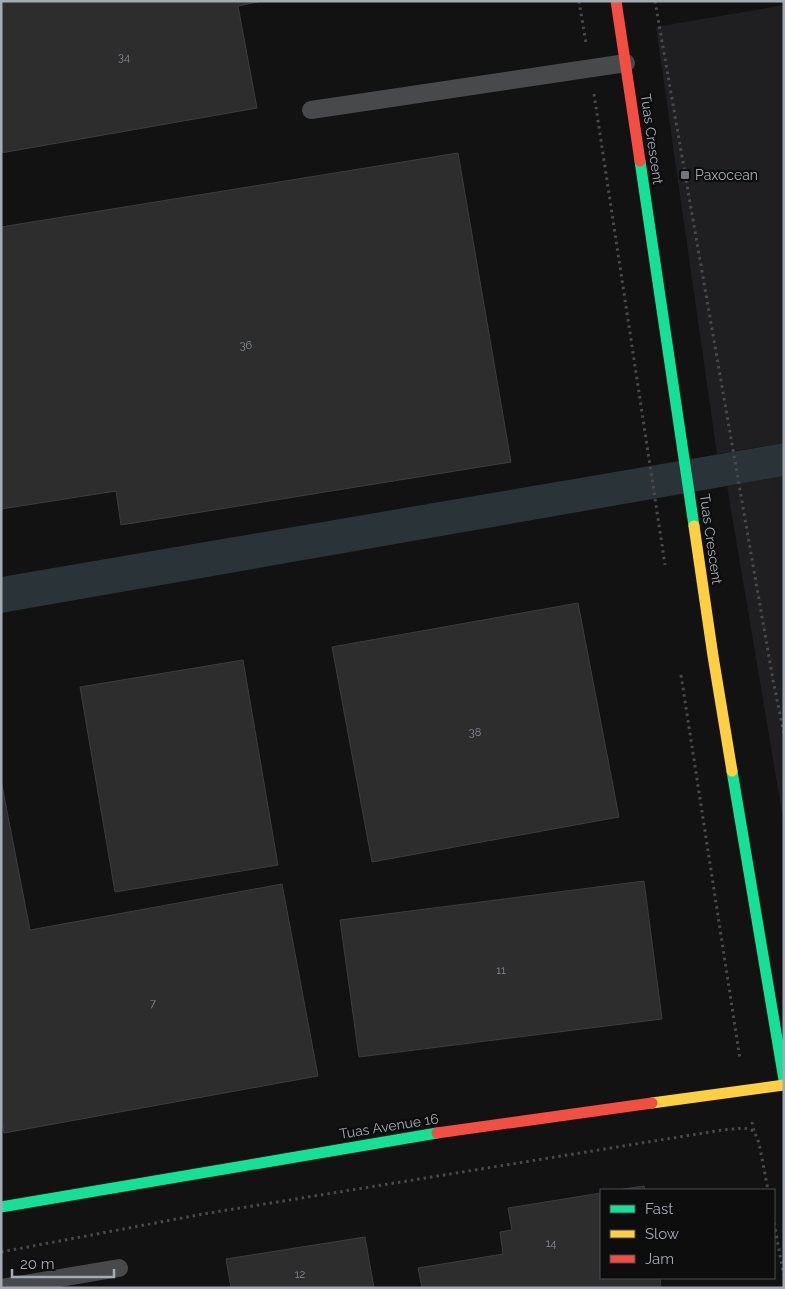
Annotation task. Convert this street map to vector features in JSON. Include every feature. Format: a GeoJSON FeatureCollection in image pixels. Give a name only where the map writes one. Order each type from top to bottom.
{"type":"FeatureCollection","features":[{"type":"Feature","properties":{"kind":"street","name":"Tuas Crescent"},"geometry":{"type":"LineString","coordinates":[[616,1],[713,656],[784,1080]]}},
{"type":"Feature","properties":{"kind":"street","name":"Tuas Avenue 16"},"geometry":{"type":"LineString","coordinates":[[1,1207],[436,1133],[784,1085]]}},
{"type":"Feature","properties":{"kind":"lane"},"geometry":{"type":"LineString","coordinates":[[311,110],[626,63]]}},
{"type":"Feature","properties":{"kind":"lane"},"geometry":{"type":"LineString","coordinates":[[1,1288],[119,1268]]}},
{"type":"Feature","properties":{"kind":"path"},"geometry":{"type":"LineString","coordinates":[[655,1],[784,734]]}},
{"type":"Feature","properties":{"kind":"path"},"geometry":{"type":"LineString","coordinates":[[1,1252],[203,1214],[744,1128],[754,1131],[759,1142],[768,1189]]}},
{"type":"Feature","properties":{"kind":"path"},"geometry":{"type":"LineString","coordinates":[[775,1228],[784,1276]]}},
{"type":"Feature","properties":{"kind":"shaded area"},"geometry":{"type":"Polygon","coordinates":[[[784,5],[784,443],[717,454],[656,27],[784,5]]]}},
{"type":"Feature","properties":{"kind":"shaded area"},"geometry":{"type":"Polygon","coordinates":[[[784,443],[784,476],[1,613],[1,577],[784,443]]]}},
{"type":"Feature","properties":{"kind":"shaded area"},"geometry":{"type":"Polygon","coordinates":[[[784,476],[784,825],[727,486],[784,476]]]}},
{"type":"Feature","properties":{"kind":"building"},"geometry":{"type":"Polygon","coordinates":[[[1,1],[262,1],[238,6],[257,108],[1,153],[1,1]]]}},
{"type":"Feature","properties":{"kind":"building"},"geometry":{"type":"Polygon","coordinates":[[[458,153],[511,462],[121,525],[116,491],[1,509],[1,227],[458,153]]]}},
{"type":"Feature","properties":{"kind":"building"},"geometry":{"type":"Polygon","coordinates":[[[578,603],[619,817],[372,862],[332,647],[578,603]]]}},
{"type":"Feature","properties":{"kind":"building"},"geometry":{"type":"Polygon","coordinates":[[[243,660],[278,865],[115,892],[80,687],[243,660]]]}},
{"type":"Feature","properties":{"kind":"building"},"geometry":{"type":"Polygon","coordinates":[[[1,780],[30,930],[282,884],[318,1076],[4,1133],[1,1119],[1,780]]]}},
{"type":"Feature","properties":{"kind":"building"},"geometry":{"type":"Polygon","coordinates":[[[644,881],[662,1019],[359,1057],[340,920],[644,881]]]}},
{"type":"Feature","properties":{"kind":"building"},"geometry":{"type":"Polygon","coordinates":[[[644,1186],[645,1189],[624,1189],[644,1186]]]}},
{"type":"Feature","properties":{"kind":"building"},"geometry":{"type":"Polygon","coordinates":[[[600,1193],[600,1279],[660,1279],[661,1288],[422,1288],[418,1268],[503,1254],[500,1232],[512,1230],[508,1208],[600,1193]]]}},
{"type":"Feature","properties":{"kind":"building"},"geometry":{"type":"Polygon","coordinates":[[[365,1237],[374,1288],[231,1288],[226,1259],[365,1237]]]}},
{"type":"Feature","properties":{"kind":"traffic: fast"},"geometry":{"type":"LineString","coordinates":[[640,161],[694,526]]}},
{"type":"Feature","properties":{"kind":"traffic: fast"},"geometry":{"type":"LineString","coordinates":[[732,771],[784,1080]]}},
{"type":"Feature","properties":{"kind":"traffic: fast"},"geometry":{"type":"LineString","coordinates":[[1,1207],[437,1133]]}},
{"type":"Feature","properties":{"kind":"traffic: slow"},"geometry":{"type":"LineString","coordinates":[[694,526],[732,771]]}},
{"type":"Feature","properties":{"kind":"traffic: slow"},"geometry":{"type":"LineString","coordinates":[[652,1103],[784,1085]]}},
{"type":"Feature","properties":{"kind":"traffic: jam"},"geometry":{"type":"LineString","coordinates":[[616,1],[640,161]]}},
{"type":"Feature","properties":{"kind":"traffic: jam"},"geometry":{"type":"LineString","coordinates":[[437,1133],[652,1103]]}},
{"type":"Feature","properties":{"kind":"place","name":"Paxocean"},"geometry":{"type":"Point","coordinates":[685,175]}}]}
